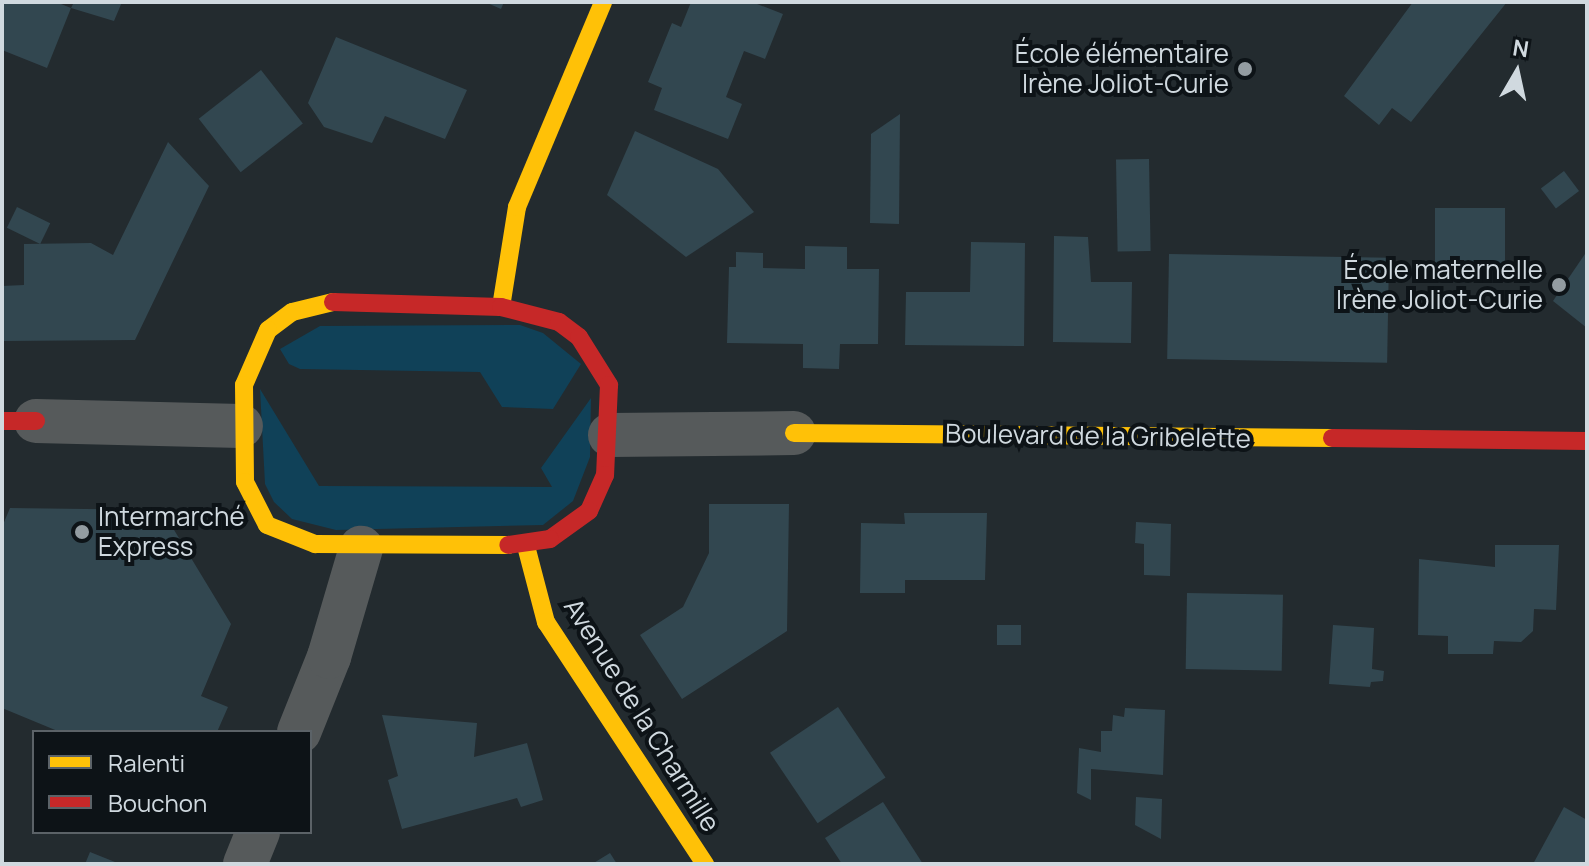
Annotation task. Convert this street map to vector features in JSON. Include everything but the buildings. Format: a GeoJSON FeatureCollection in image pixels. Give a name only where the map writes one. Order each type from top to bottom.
{"type":"FeatureCollection","features":[{"type":"Feature","properties":{"kind":"street"},"geometry":{"type":"LineString","coordinates":[[501,307],[517,207],[603,2]]}},
{"type":"Feature","properties":{"kind":"street"},"geometry":{"type":"LineString","coordinates":[[333,302],[501,307],[559,322],[579,337],[609,385],[610,435],[605,475],[589,511],[569,530],[526,546],[361,548],[315,544],[267,525],[245,482],[241,426],[244,385],[255,350],[268,330],[292,312],[333,302]]}},
{"type":"Feature","properties":{"kind":"street"},"geometry":{"type":"LineString","coordinates":[[19,421],[241,426]]}},
{"type":"Feature","properties":{"kind":"street","name":"Boulevard de la Gribelette"},"geometry":{"type":"LineString","coordinates":[[610,435],[794,433],[1587,441]]}},
{"type":"Feature","properties":{"kind":"street","name":"Avenue de la Charmille"},"geometry":{"type":"LineString","coordinates":[[526,546],[546,622],[705,864]]}},
{"type":"Feature","properties":{"kind":"street"},"geometry":{"type":"LineString","coordinates":[[300,730],[329,657],[361,548]]}},
{"type":"Feature","properties":{"kind":"street"},"geometry":{"type":"LineString","coordinates":[[245,864],[257,834]]}},
{"type":"Feature","properties":{"kind":"shaded area"},"geometry":{"type":"Polygon","coordinates":[[[520,325],[543,333],[581,364],[553,409],[502,407],[480,372],[300,369],[289,364],[280,349],[320,326],[520,325]]]}},
{"type":"Feature","properties":{"kind":"shaded area"},"geometry":{"type":"Polygon","coordinates":[[[260,389],[319,486],[552,487],[541,468],[591,398],[590,457],[573,501],[543,525],[336,530],[292,519],[274,502],[265,484],[260,389]]]}},
{"type":"Feature","properties":{"kind":"traffic: slow"},"geometry":{"type":"LineString","coordinates":[[501,307],[517,207],[603,2]]}},
{"type":"Feature","properties":{"kind":"traffic: slow"},"geometry":{"type":"LineString","coordinates":[[333,302],[292,312],[268,330],[244,385],[245,482],[267,525],[315,544],[508,545]]}},
{"type":"Feature","properties":{"kind":"traffic: slow"},"geometry":{"type":"LineString","coordinates":[[794,433],[1332,438]]}},
{"type":"Feature","properties":{"kind":"traffic: slow"},"geometry":{"type":"LineString","coordinates":[[526,546],[546,622],[705,864]]}},
{"type":"Feature","properties":{"kind":"traffic: jam"},"geometry":{"type":"LineString","coordinates":[[333,302],[501,307],[559,322],[579,337],[609,385],[605,475],[589,511],[550,539],[508,545]]}},
{"type":"Feature","properties":{"kind":"traffic: jam"},"geometry":{"type":"LineString","coordinates":[[2,421],[36,421]]}},
{"type":"Feature","properties":{"kind":"traffic: jam"},"geometry":{"type":"LineString","coordinates":[[1332,438],[1587,441]]}},
{"type":"Feature","properties":{"kind":"place","name":"École élémentaire Irène Joliot-Curie"},"geometry":{"type":"Point","coordinates":[1245,69]}},
{"type":"Feature","properties":{"kind":"place","name":"École maternelle Irène Joliot-Curie"},"geometry":{"type":"Point","coordinates":[1559,285]}},
{"type":"Feature","properties":{"kind":"place","name":"Intermarché Express"},"geometry":{"type":"Point","coordinates":[82,532]}}]}
